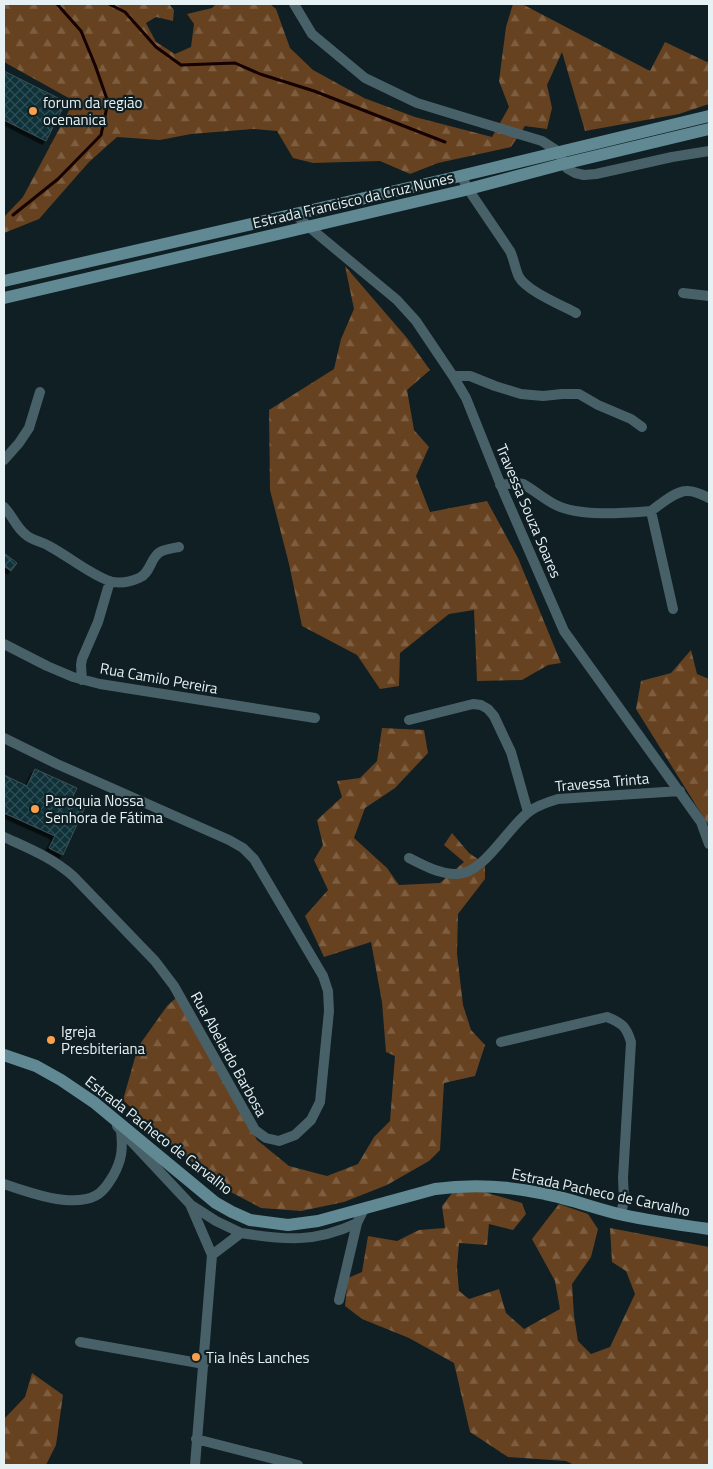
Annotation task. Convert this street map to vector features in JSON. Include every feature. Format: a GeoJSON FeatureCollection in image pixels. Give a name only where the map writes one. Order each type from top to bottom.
{"type":"FeatureCollection","features":[{"type":"Feature","properties":{"kind":"main road","name":"Estrada Francisco da Cruz Nunes"},"geometry":{"type":"LineString","coordinates":[[4,298],[468,189],[561,158],[709,116]]}},
{"type":"Feature","properties":{"kind":"main road","name":"Estrada Francisco da Cruz Nunes"},"geometry":{"type":"LineString","coordinates":[[4,281],[461,175],[561,158],[709,129]]}},
{"type":"Feature","properties":{"kind":"main road","name":"Estrada Pacheco de Carvalho"},"geometry":{"type":"LineString","coordinates":[[4,1055],[36,1066],[61,1080],[95,1103],[216,1203],[250,1220],[288,1225],[318,1221],[435,1189],[482,1186],[544,1194],[660,1223],[709,1229]]}},
{"type":"Feature","properties":{"kind":"street"},"geometry":{"type":"LineString","coordinates":[[294,4],[312,34],[365,78],[417,103],[542,141],[561,158],[568,169],[575,173],[596,174],[672,157],[709,152]]}},
{"type":"Feature","properties":{"kind":"street"},"geometry":{"type":"LineString","coordinates":[[461,175],[468,189],[510,250],[518,275],[523,282],[576,313]]}},
{"type":"Feature","properties":{"kind":"street","name":"Travessa Souza Soares"},"geometry":{"type":"LineString","coordinates":[[295,214],[396,300],[416,321],[453,376],[466,398],[500,485],[564,631],[680,791],[701,822],[709,844]]}},
{"type":"Feature","properties":{"kind":"street"},"geometry":{"type":"LineString","coordinates":[[682,293],[709,296]]}},
{"type":"Feature","properties":{"kind":"street"},"geometry":{"type":"LineString","coordinates":[[453,376],[470,376],[521,394],[543,396],[579,394],[598,405],[631,419],[642,427]]}},
{"type":"Feature","properties":{"kind":"street"},"geometry":{"type":"LineString","coordinates":[[4,460],[29,428],[40,392]]}},
{"type":"Feature","properties":{"kind":"street"},"geometry":{"type":"LineString","coordinates":[[500,485],[523,484],[557,505],[572,510],[588,512],[651,511],[675,495],[686,491],[695,492],[709,498]]}},
{"type":"Feature","properties":{"kind":"street"},"geometry":{"type":"LineString","coordinates":[[4,507],[25,534],[48,545],[110,581],[123,583],[140,578],[148,570],[158,553],[178,547]]}},
{"type":"Feature","properties":{"kind":"street"},"geometry":{"type":"LineString","coordinates":[[651,511],[673,609]]}},
{"type":"Feature","properties":{"kind":"street"},"geometry":{"type":"LineString","coordinates":[[82,680],[82,659],[98,622],[110,581]]}},
{"type":"Feature","properties":{"kind":"street","name":"Rua Camilo Pereira"},"geometry":{"type":"LineString","coordinates":[[4,644],[47,666],[82,680],[162,695],[316,718]]}},
{"type":"Feature","properties":{"kind":"street"},"geometry":{"type":"LineString","coordinates":[[409,858],[430,869],[456,874],[469,872],[480,864],[528,812],[511,752],[494,716],[482,704],[473,704],[410,720]]}},
{"type":"Feature","properties":{"kind":"street","name":"Rua Abelardo Barbosa"},"geometry":{"type":"LineString","coordinates":[[4,738],[57,764],[229,840],[254,859],[323,976],[328,991],[329,1011],[320,1102],[311,1120],[295,1134],[279,1141],[266,1138],[255,1130],[174,986],[155,961],[73,876],[60,865],[46,856],[4,837]]}},
{"type":"Feature","properties":{"kind":"street","name":"Travessa Trinta"},"geometry":{"type":"LineString","coordinates":[[528,812],[558,799],[680,791]]}},
{"type":"Feature","properties":{"kind":"street"},"geometry":{"type":"LineString","coordinates":[[500,1042],[607,1017],[618,1021],[627,1029],[630,1042],[623,1178],[624,1200],[621,1214]]}},
{"type":"Feature","properties":{"kind":"street"},"geometry":{"type":"LineString","coordinates":[[106,1112],[121,1131],[190,1204],[216,1222],[241,1233],[270,1238],[298,1239],[321,1236],[357,1223]]}},
{"type":"Feature","properties":{"kind":"street"},"geometry":{"type":"LineString","coordinates":[[4,1184],[52,1198],[73,1200],[93,1197],[104,1188],[115,1173],[123,1150],[121,1131]]}},
{"type":"Feature","properties":{"kind":"street"},"geometry":{"type":"LineString","coordinates":[[190,1204],[212,1255],[195,1465]]}},
{"type":"Feature","properties":{"kind":"street"},"geometry":{"type":"LineString","coordinates":[[339,1300],[357,1223],[364,1209]]}},
{"type":"Feature","properties":{"kind":"street"},"geometry":{"type":"LineString","coordinates":[[212,1255],[241,1233]]}},
{"type":"Feature","properties":{"kind":"street"},"geometry":{"type":"LineString","coordinates":[[80,1342],[204,1364]]}},
{"type":"Feature","properties":{"kind":"street"},"geometry":{"type":"LineString","coordinates":[[196,1439],[298,1465]]}},
{"type":"Feature","properties":{"kind":"green space"},"geometry":{"type":"Polygon","coordinates":[[[4,4],[169,4],[174,10],[173,21],[156,17],[146,23],[156,42],[175,54],[191,47],[194,24],[187,14],[212,8],[216,4],[270,4],[276,9],[290,48],[313,70],[364,98],[415,117],[492,137],[509,107],[499,81],[506,27],[513,4],[522,4],[650,71],[665,42],[707,62],[709,60],[709,104],[679,114],[585,131],[562,52],[547,85],[552,108],[547,129],[525,126],[511,147],[438,163],[410,174],[380,161],[313,163],[293,158],[277,131],[253,129],[191,134],[160,140],[117,137],[89,162],[39,219],[4,233],[4,217],[23,197],[74,101],[4,62],[4,4]]]}},
{"type":"Feature","properties":{"kind":"green space"},"geometry":{"type":"Polygon","coordinates":[[[345,266],[407,338],[430,370],[407,390],[414,430],[429,447],[416,476],[430,512],[487,501],[518,558],[561,663],[548,665],[522,680],[477,681],[474,610],[449,614],[400,653],[399,686],[380,689],[357,655],[302,626],[289,564],[270,490],[269,410],[334,369],[341,339],[354,309],[345,266]]]}},
{"type":"Feature","properties":{"kind":"green space"},"geometry":{"type":"Polygon","coordinates":[[[691,650],[697,674],[709,679],[709,826],[636,709],[641,681],[671,673],[691,650]]]}},
{"type":"Feature","properties":{"kind":"green space"},"geometry":{"type":"Polygon","coordinates":[[[382,728],[424,730],[428,753],[395,788],[365,808],[354,838],[387,868],[399,885],[440,883],[464,862],[444,845],[452,833],[469,853],[485,864],[485,879],[458,914],[457,954],[463,1005],[471,1030],[485,1045],[475,1076],[444,1083],[440,1150],[429,1161],[387,1185],[344,1202],[301,1211],[261,1208],[225,1189],[170,1144],[123,1100],[138,1047],[167,1006],[176,998],[257,1140],[289,1166],[327,1176],[358,1164],[374,1137],[390,1121],[395,1056],[386,1052],[382,1002],[371,942],[324,957],[305,916],[328,890],[314,860],[323,845],[317,820],[342,797],[337,781],[360,778],[377,761],[382,728]]]}},
{"type":"Feature","properties":{"kind":"green space"},"geometry":{"type":"Polygon","coordinates":[[[453,1192],[484,1192],[522,1203],[526,1214],[513,1230],[489,1224],[487,1245],[459,1243],[457,1267],[459,1291],[469,1299],[499,1289],[506,1313],[524,1329],[560,1309],[555,1281],[532,1239],[559,1204],[588,1214],[598,1229],[591,1257],[572,1284],[578,1341],[591,1354],[610,1347],[635,1294],[626,1271],[612,1262],[610,1228],[709,1247],[709,1465],[574,1465],[566,1461],[508,1457],[470,1432],[454,1363],[409,1338],[362,1319],[345,1306],[348,1278],[362,1272],[368,1236],[397,1241],[419,1230],[445,1228],[442,1206],[453,1192]]]}},
{"type":"Feature","properties":{"kind":"green space"},"geometry":{"type":"Polygon","coordinates":[[[32,1373],[63,1395],[56,1445],[46,1465],[4,1465],[4,1419],[25,1397],[32,1373]]]}},
{"type":"Feature","properties":{"kind":"building","name":"forum da região ocenanica"},"geometry":{"type":"Polygon","coordinates":[[[4,71],[66,102],[46,141],[4,120],[4,71]]]}},
{"type":"Feature","properties":{"kind":"building"},"geometry":{"type":"Polygon","coordinates":[[[4,553],[17,563],[11,571],[4,566],[4,553]]]}},
{"type":"Feature","properties":{"kind":"building"},"geometry":{"type":"Polygon","coordinates":[[[35,769],[77,788],[71,800],[85,807],[63,855],[49,848],[55,836],[4,813],[4,775],[27,786],[35,769]]]}},
{"type":"Feature","properties":{"kind":"waterway"},"geometry":{"type":"LineString","coordinates":[[13,215],[58,179],[101,135],[108,102],[81,31],[57,4]]}},
{"type":"Feature","properties":{"kind":"waterway"},"geometry":{"type":"LineString","coordinates":[[109,4],[125,12],[156,47],[181,65],[235,63],[260,74],[314,91],[445,142]]}},
{"type":"Feature","properties":{"kind":"place","name":"forum da região ocenanica"},"geometry":{"type":"Point","coordinates":[33,111]}},
{"type":"Feature","properties":{"kind":"place","name":"Paroquia Nossa Senhora de Fátima"},"geometry":{"type":"Point","coordinates":[35,809]}},
{"type":"Feature","properties":{"kind":"place","name":"Igreja Presbiteriana"},"geometry":{"type":"Point","coordinates":[51,1040]}},
{"type":"Feature","properties":{"kind":"place","name":"Tia Inês Lanches"},"geometry":{"type":"Point","coordinates":[196,1357]}}]}
